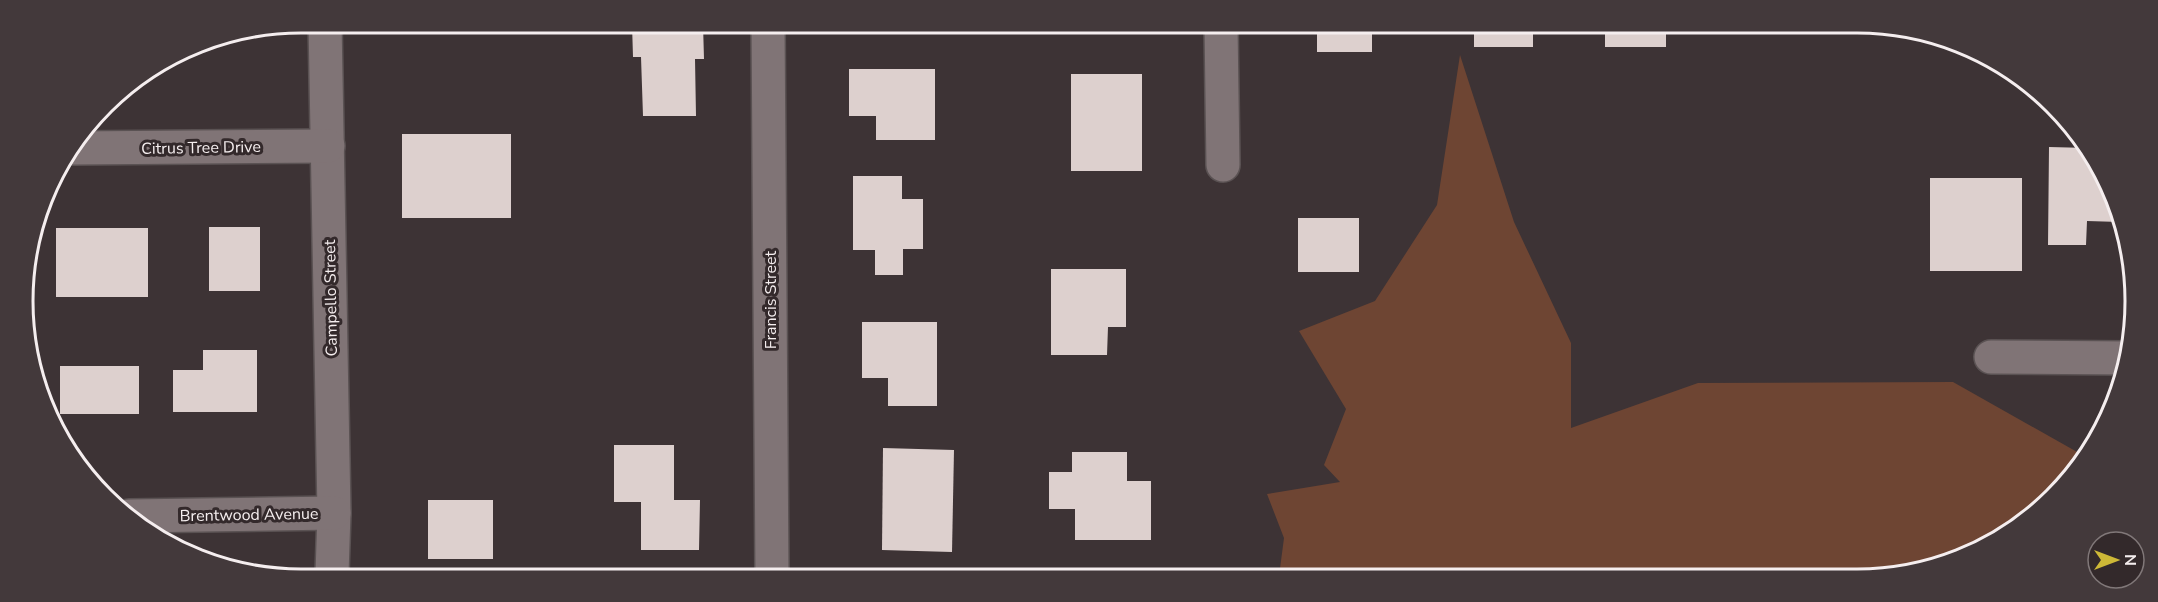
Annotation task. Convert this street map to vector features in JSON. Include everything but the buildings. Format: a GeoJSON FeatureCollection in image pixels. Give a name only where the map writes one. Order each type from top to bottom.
{"type":"FeatureCollection","features":[{"type":"Feature","properties":{"kind":"street","name":"Campello Street"},"geometry":{"type":"LineString","coordinates":[[325,33],[334,513],[332,569]]}},
{"type":"Feature","properties":{"kind":"street","name":"Francis Street"},"geometry":{"type":"LineString","coordinates":[[768,33],[772,569]]}},
{"type":"Feature","properties":{"kind":"street"},"geometry":{"type":"LineString","coordinates":[[1221,33],[1223,165]]}},
{"type":"Feature","properties":{"kind":"street","name":"Citrus Tree Drive"},"geometry":{"type":"LineString","coordinates":[[81,148],[328,146]]}},
{"type":"Feature","properties":{"kind":"street"},"geometry":{"type":"LineString","coordinates":[[1991,357],[2119,358]]}},
{"type":"Feature","properties":{"kind":"street","name":"Brentwood Avenue"},"geometry":{"type":"LineString","coordinates":[[141,516],[334,513]]}},
{"type":"Feature","properties":{"kind":"shaded area"},"geometry":{"type":"Polygon","coordinates":[[[1460,55],[1514,222],[1571,343],[1571,428],[1698,383],[1953,382],[2078,453],[2047,491],[2006,524],[1960,549],[1926,560],[1892,567],[1857,569],[1280,569],[1284,538],[1267,494],[1340,482],[1324,465],[1346,409],[1299,331],[1375,301],[1437,205],[1460,55]]]}}]}
